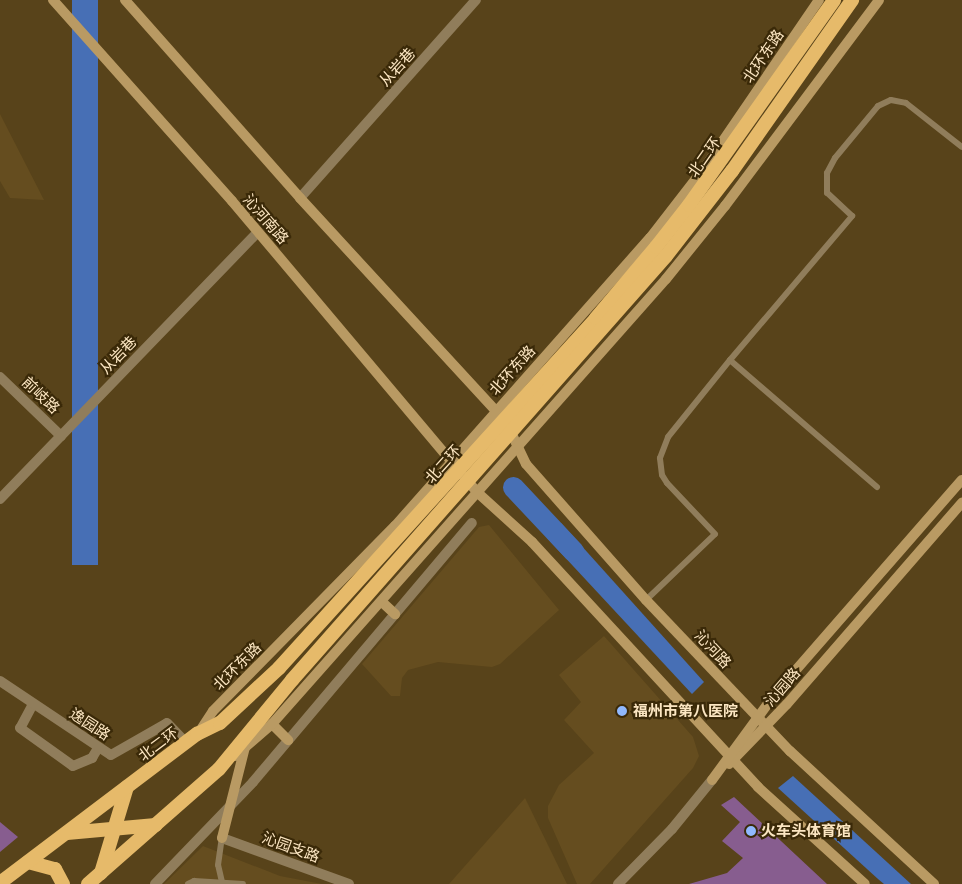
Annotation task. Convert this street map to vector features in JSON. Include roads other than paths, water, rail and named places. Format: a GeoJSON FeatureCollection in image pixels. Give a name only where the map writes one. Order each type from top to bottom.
{"type":"FeatureCollection","features":[{"type":"Feature","properties":{"kind":"highway","name":"北二环"},"geometry":{"type":"LineString","coordinates":[[5,879],[192,739],[220,723],[279,668],[596,318],[650,254],[690,205],[834,0]]}},
{"type":"Feature","properties":{"kind":"highway","name":"北二环"},"geometry":{"type":"LineString","coordinates":[[88,884],[219,769],[292,680],[666,256],[737,164],[852,0]]}},
{"type":"Feature","properties":{"kind":"highway"},"geometry":{"type":"LineString","coordinates":[[100,873],[127,787]]}},
{"type":"Feature","properties":{"kind":"highway"},"geometry":{"type":"LineString","coordinates":[[66,833],[156,825]]}},
{"type":"Feature","properties":{"kind":"highway"},"geometry":{"type":"LineString","coordinates":[[28,862],[55,869],[62,884]]}},
{"type":"Feature","properties":{"kind":"main road","name":"沁河南路"},"geometry":{"type":"LineString","coordinates":[[54,0],[258,232],[453,460]]}},
{"type":"Feature","properties":{"kind":"main road"},"geometry":{"type":"LineString","coordinates":[[125,0],[300,198],[496,411]]}},
{"type":"Feature","properties":{"kind":"main road","name":"北环东路"},"geometry":{"type":"LineString","coordinates":[[192,739],[213,710],[395,526],[675,208],[819,0]]}},
{"type":"Feature","properties":{"kind":"main road"},"geometry":{"type":"LineString","coordinates":[[219,769],[272,724],[382,602],[720,213],[879,0]]}},
{"type":"Feature","properties":{"kind":"main road","name":"沁河路"},"geometry":{"type":"LineString","coordinates":[[496,411],[507,424],[526,464],[646,600],[766,727],[934,884]]}},
{"type":"Feature","properties":{"kind":"main road"},"geometry":{"type":"LineString","coordinates":[[453,460],[478,493],[532,542],[772,800],[865,884]]}},
{"type":"Feature","properties":{"kind":"main road"},"geometry":{"type":"LineString","coordinates":[[731,757],[757,718],[962,480]]}},
{"type":"Feature","properties":{"kind":"main road","name":"沁园路"},"geometry":{"type":"LineString","coordinates":[[712,780],[731,757],[766,727],[962,503]]}},
{"type":"Feature","properties":{"kind":"main road"},"geometry":{"type":"LineString","coordinates":[[382,602],[395,614]]}},
{"type":"Feature","properties":{"kind":"main road"},"geometry":{"type":"LineString","coordinates":[[272,724],[288,740]]}},
{"type":"Feature","properties":{"kind":"main road"},"geometry":{"type":"LineString","coordinates":[[222,838],[246,747]]}},
{"type":"Feature","properties":{"kind":"street","name":"从岩巷"},"geometry":{"type":"LineString","coordinates":[[300,198],[476,0]]}},
{"type":"Feature","properties":{"kind":"street","name":"从岩巷"},"geometry":{"type":"LineString","coordinates":[[0,498],[258,232]]}},
{"type":"Feature","properties":{"kind":"street","name":"前岐路"},"geometry":{"type":"LineString","coordinates":[[0,377],[61,436]]}},
{"type":"Feature","properties":{"kind":"street"},"geometry":{"type":"LineString","coordinates":[[154,884],[230,806],[472,523]]}},
{"type":"Feature","properties":{"kind":"street","name":"逸园路"},"geometry":{"type":"LineString","coordinates":[[0,681],[111,755],[167,723],[192,739]]}},
{"type":"Feature","properties":{"kind":"street"},"geometry":{"type":"LineString","coordinates":[[33,704],[20,728],[73,766],[92,758],[98,748]]}},
{"type":"Feature","properties":{"kind":"street","name":"沁园路"},"geometry":{"type":"LineString","coordinates":[[618,884],[672,829],[712,780]]}},
{"type":"Feature","properties":{"kind":"street","name":"沁园支路"},"geometry":{"type":"LineString","coordinates":[[222,838],[349,884]]}},
{"type":"Feature","properties":{"kind":"lane"},"geometry":{"type":"LineString","coordinates":[[646,600],[715,534],[667,483],[662,475],[660,458],[668,436],[852,216],[827,193],[827,173],[835,158],[878,106],[891,100],[906,103],[962,147]]}},
{"type":"Feature","properties":{"kind":"lane"},"geometry":{"type":"LineString","coordinates":[[730,360],[877,487]]}},
{"type":"Feature","properties":{"kind":"lane"},"geometry":{"type":"LineString","coordinates":[[222,838],[218,865],[222,882]]}},
{"type":"Feature","properties":{"kind":"lane"},"geometry":{"type":"LineString","coordinates":[[188,884],[222,882],[243,884]]}},
{"type":"Feature","properties":{"kind":"water"},"geometry":{"type":"Polygon","coordinates":[[[72,0],[98,0],[98,565],[72,565],[72,0]]]}},
{"type":"Feature","properties":{"kind":"water"},"geometry":{"type":"Polygon","coordinates":[[[561,523],[704,682],[692,694],[547,538],[561,523]]]}},
{"type":"Feature","properties":{"kind":"water"},"geometry":{"type":"Polygon","coordinates":[[[793,776],[911,884],[884,884],[778,788],[793,776]]]}},
{"type":"Feature","properties":{"kind":"waterway"},"geometry":{"type":"LineString","coordinates":[[513,487],[573,551]]}},
{"type":"Feature","properties":{"kind":"place","name":"福州市第八医院"},"geometry":{"type":"Point","coordinates":[622,711]}},
{"type":"Feature","properties":{"kind":"place","name":"火车头体育馆"},"geometry":{"type":"Point","coordinates":[751,831]}}]}
